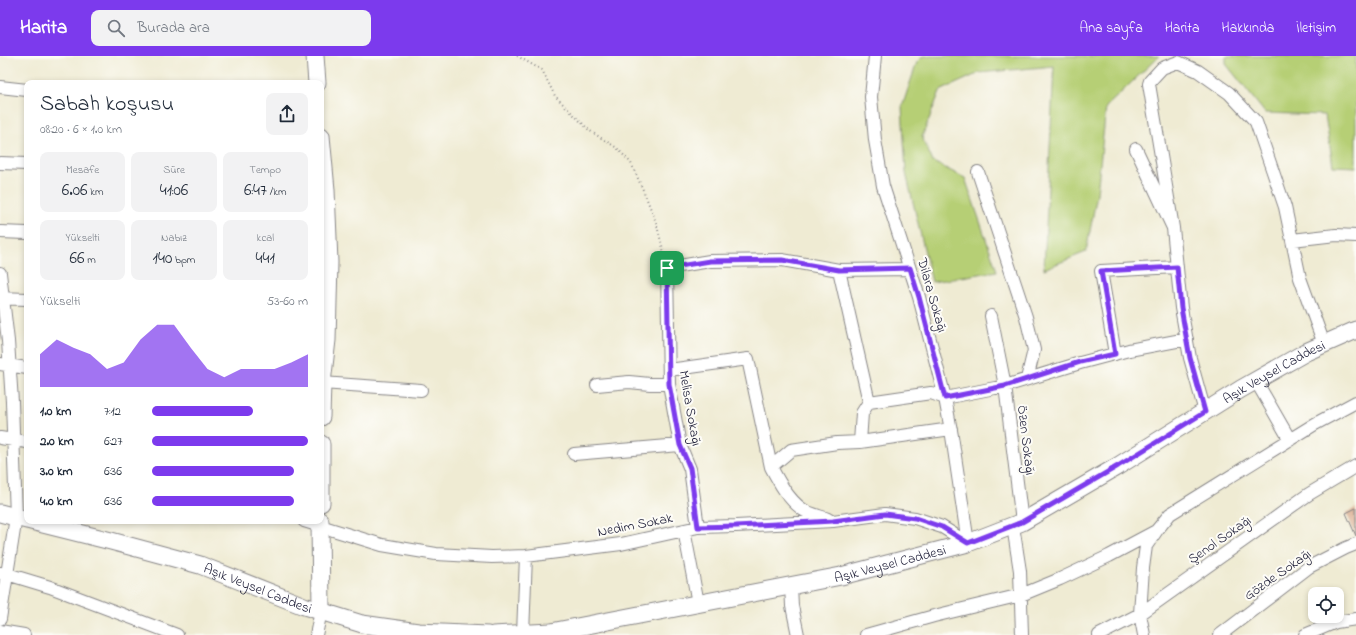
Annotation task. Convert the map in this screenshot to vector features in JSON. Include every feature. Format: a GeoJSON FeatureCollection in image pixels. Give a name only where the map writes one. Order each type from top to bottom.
{"type":"FeatureCollection","features":[{"type":"Feature","properties":{"kind":"street"},"geometry":{"type":"LineString","coordinates":[[315,56],[317,80]]}},
{"type":"Feature","properties":{"kind":"street","name":"Dilara Sokağı"},"geometry":{"type":"LineString","coordinates":[[875,56],[871,97],[875,140],[883,186],[919,297],[945,398],[968,543]]}},
{"type":"Feature","properties":{"kind":"street"},"geometry":{"type":"LineString","coordinates":[[1205,412],[1190,358],[1181,308],[1173,228],[1149,84],[1162,68],[1178,62],[1198,71],[1229,93],[1256,122],[1285,207],[1300,278],[1324,344]]}},
{"type":"Feature","properties":{"kind":"street"},"geometry":{"type":"LineString","coordinates":[[0,87],[24,90]]}},
{"type":"Feature","properties":{"kind":"street"},"geometry":{"type":"LineString","coordinates":[[1136,149],[1173,228]]}},
{"type":"Feature","properties":{"kind":"street"},"geometry":{"type":"LineString","coordinates":[[0,163],[24,164]]}},
{"type":"Feature","properties":{"kind":"street"},"geometry":{"type":"LineString","coordinates":[[978,172],[1026,317],[1034,350],[1026,379]]}},
{"type":"Feature","properties":{"kind":"street"},"geometry":{"type":"LineString","coordinates":[[324,190],[324,340]]}},
{"type":"Feature","properties":{"kind":"street"},"geometry":{"type":"LineString","coordinates":[[0,232],[24,233]]}},
{"type":"Feature","properties":{"kind":"street"},"geometry":{"type":"LineString","coordinates":[[1292,240],[1336,235],[1356,236]]}},
{"type":"Feature","properties":{"kind":"street"},"geometry":{"type":"LineString","coordinates":[[667,268],[710,261],[782,260],[839,270],[910,268]]}},
{"type":"Feature","properties":{"kind":"street"},"geometry":{"type":"LineString","coordinates":[[1115,354],[1101,271],[1177,267]]}},
{"type":"Feature","properties":{"kind":"street","name":"Melisa Sokağı"},"geometry":{"type":"LineString","coordinates":[[667,268],[669,384],[680,445],[690,468],[698,527]]}},
{"type":"Feature","properties":{"kind":"street"},"geometry":{"type":"LineString","coordinates":[[839,270],[869,402],[862,413],[860,442]]}},
{"type":"Feature","properties":{"kind":"street"},"geometry":{"type":"LineString","coordinates":[[0,273],[5,364],[14,440],[18,518],[4,574],[0,619]]}},
{"type":"Feature","properties":{"kind":"street"},"geometry":{"type":"LineString","coordinates":[[1,298],[24,299]]}},
{"type":"Feature","properties":{"kind":"street","name":"Özen Sokağı"},"geometry":{"type":"LineString","coordinates":[[991,316],[1005,386],[1018,524],[1022,635]]}},
{"type":"Feature","properties":{"kind":"street","name":"Aşık Veysel Caddesi"},"geometry":{"type":"LineString","coordinates":[[493,635],[551,632],[841,576],[968,543],[1018,524],[1118,466],[1306,352],[1356,330]]}},
{"type":"Feature","properties":{"kind":"street"},"geometry":{"type":"LineString","coordinates":[[869,402],[931,392],[945,398],[1005,386],[1080,362],[1187,339]]}},
{"type":"Feature","properties":{"kind":"street"},"geometry":{"type":"LineString","coordinates":[[669,370],[748,360],[771,467],[786,494],[802,509],[833,521]]}},
{"type":"Feature","properties":{"kind":"street"},"geometry":{"type":"LineString","coordinates":[[5,364],[24,367]]}},
{"type":"Feature","properties":{"kind":"street"},"geometry":{"type":"LineString","coordinates":[[1256,381],[1290,440]]}},
{"type":"Feature","properties":{"kind":"street"},"geometry":{"type":"LineString","coordinates":[[597,385],[629,382],[669,384]]}},
{"type":"Feature","properties":{"kind":"street"},"geometry":{"type":"LineString","coordinates":[[324,383],[421,390]]}},
{"type":"Feature","properties":{"kind":"street"},"geometry":{"type":"LineString","coordinates":[[1144,635],[1140,614],[1146,546],[1170,514],[1315,424],[1356,402]]}},
{"type":"Feature","properties":{"kind":"street"},"geometry":{"type":"LineString","coordinates":[[771,467],[791,450],[951,429]]}},
{"type":"Feature","properties":{"kind":"street"},"geometry":{"type":"LineString","coordinates":[[0,438],[24,442]]}},
{"type":"Feature","properties":{"kind":"street"},"geometry":{"type":"LineString","coordinates":[[574,454],[680,445]]}},
{"type":"Feature","properties":{"kind":"street","name":"Şenol Sokağı"},"geometry":{"type":"LineString","coordinates":[[1099,635],[1140,614],[1309,494],[1356,466]]}},
{"type":"Feature","properties":{"kind":"street","name":"Nedim Sokak"},"geometry":{"type":"LineString","coordinates":[[318,524],[382,545],[436,554],[492,557],[526,556],[620,544],[698,527],[833,521],[885,514],[915,518],[942,527],[968,543]]}},
{"type":"Feature","properties":{"kind":"street","name":"Aşık Veysel Caddesi"},"geometry":{"type":"LineString","coordinates":[[42,524],[200,565],[304,606],[362,624],[410,631],[488,635]]}},
{"type":"Feature","properties":{"kind":"street"},"geometry":{"type":"LineString","coordinates":[[315,524],[321,611],[316,635]]}},
{"type":"Feature","properties":{"kind":"street"},"geometry":{"type":"LineString","coordinates":[[684,530],[698,603]]}},
{"type":"Feature","properties":{"kind":"street"},"geometry":{"type":"LineString","coordinates":[[866,635],[934,616],[1021,595],[1109,556],[1157,530]]}},
{"type":"Feature","properties":{"kind":"street","name":"Gözde Sokağı"},"geometry":{"type":"LineString","coordinates":[[1220,635],[1309,567],[1356,544]]}},
{"type":"Feature","properties":{"kind":"street"},"geometry":{"type":"LineString","coordinates":[[516,634],[526,556]]}},
{"type":"Feature","properties":{"kind":"street"},"geometry":{"type":"LineString","coordinates":[[4,574],[50,587],[177,635]]}},
{"type":"Feature","properties":{"kind":"street"},"geometry":{"type":"LineString","coordinates":[[791,585],[792,606],[798,635]]}},
{"type":"Feature","properties":{"kind":"street"},"geometry":{"type":"LineString","coordinates":[[1304,635],[1336,622],[1356,619]]}},
{"type":"Feature","properties":{"kind":"street"},"geometry":{"type":"LineString","coordinates":[[0,631],[24,635]]}},
{"type":"Feature","properties":{"kind":"path"},"geometry":{"type":"LineString","coordinates":[[517,56],[542,70],[555,96],[590,131],[617,148],[631,163],[656,222],[667,268]]}},
{"type":"Feature","properties":{"kind":"green space"},"geometry":{"type":"Polygon","coordinates":[[[923,56],[1159,56],[1106,107],[1097,194],[1086,252],[1044,269],[1054,66],[979,73],[940,91],[922,137],[933,162],[965,178],[997,271],[932,282],[906,173],[902,107],[917,62],[923,56]]]}},
{"type":"Feature","properties":{"kind":"green space"},"geometry":{"type":"Polygon","coordinates":[[[1226,56],[1356,56],[1356,167],[1333,166],[1325,115],[1265,113],[1226,64],[1226,56]]]}},
{"type":"Feature","properties":{"kind":"building"},"geometry":{"type":"Polygon","coordinates":[[[1356,508],[1356,536],[1346,513],[1356,508]]]}},
{"type":"Feature","properties":{"kind":"route"},"geometry":{"type":"LineString","coordinates":[[782,260],[839,270],[910,268],[945,398],[1005,386],[1080,362],[1115,354],[1101,271],[1177,267],[1181,308],[1190,358],[1205,412],[1118,466],[1022,522],[968,543],[942,527],[915,518],[885,514],[833,521],[698,527],[690,468],[680,445],[669,384],[667,268],[710,261],[782,260]]}}]}
